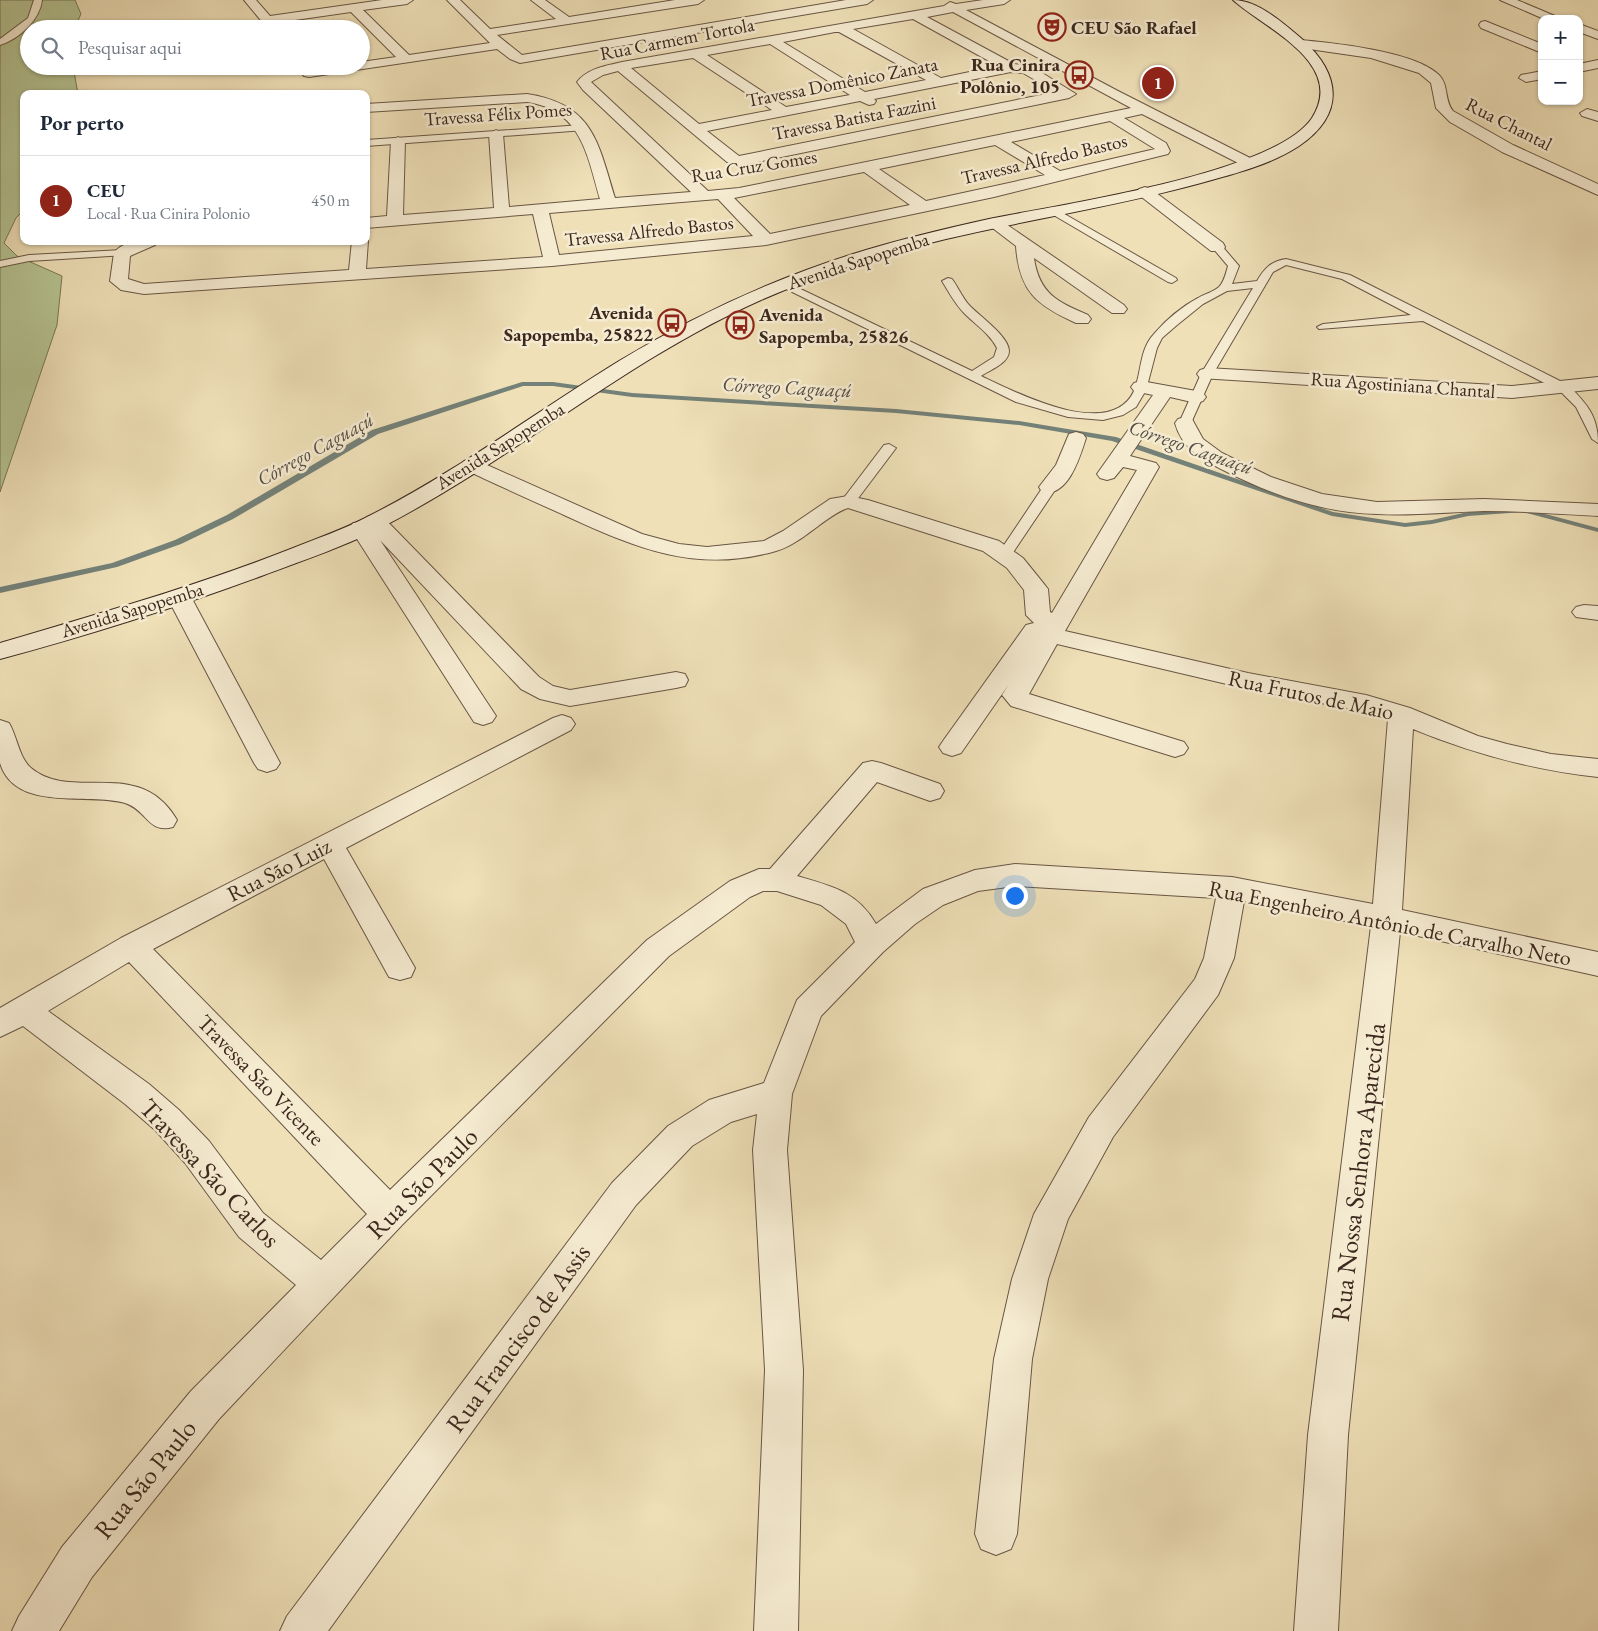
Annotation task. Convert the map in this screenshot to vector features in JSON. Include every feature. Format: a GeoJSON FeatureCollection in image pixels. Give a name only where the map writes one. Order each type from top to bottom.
{"type":"FeatureCollection","features":[{"type":"Feature","properties":{"kind":"street"},"geometry":{"type":"LineString","coordinates":[[250,0],[265,20]]}},
{"type":"Feature","properties":{"kind":"street"},"geometry":{"type":"LineString","coordinates":[[290,20],[407,0]]}},
{"type":"Feature","properties":{"kind":"street"},"geometry":{"type":"LineString","coordinates":[[453,0],[500,45],[515,58],[520,59],[646,36],[867,0]]}},
{"type":"Feature","properties":{"kind":"street"},"geometry":{"type":"LineString","coordinates":[[537,0],[567,21]]}},
{"type":"Feature","properties":{"kind":"street"},"geometry":{"type":"LineString","coordinates":[[628,0],[642,9]]}},
{"type":"Feature","properties":{"kind":"street"},"geometry":{"type":"LineString","coordinates":[[489,33],[698,0]]}},
{"type":"Feature","properties":{"kind":"street"},"geometry":{"type":"LineString","coordinates":[[937,0],[1143,110],[1249,163]]}},
{"type":"Feature","properties":{"kind":"street","name":"Rua Carmem Tortola"},"geometry":{"type":"LineString","coordinates":[[704,196],[584,82],[588,76],[621,67],[695,53],[1004,0]]}},
{"type":"Feature","properties":{"kind":"street","name":"Avenida Sapopemba"},"geometry":{"type":"LineString","coordinates":[[0,650],[179,597],[254,572],[368,525],[471,466],[665,341],[726,309],[784,285],[845,262],[926,238],[1144,192],[1213,175],[1283,150],[1305,135],[1322,115],[1328,96],[1323,73],[1314,57],[1300,44],[1240,0]]}},
{"type":"Feature","properties":{"kind":"street"},"geometry":{"type":"LineString","coordinates":[[1506,0],[1545,15]]}},
{"type":"Feature","properties":{"kind":"street"},"geometry":{"type":"LineString","coordinates":[[354,8],[366,20]]}},
{"type":"Feature","properties":{"kind":"street"},"geometry":{"type":"LineString","coordinates":[[748,9],[763,18]]}},
{"type":"Feature","properties":{"kind":"street"},"geometry":{"type":"LineString","coordinates":[[620,13],[646,36]]}},
{"type":"Feature","properties":{"kind":"street","name":"Travessa Domênico Zanata"},"geometry":{"type":"LineString","coordinates":[[914,15],[1011,68]]}},
{"type":"Feature","properties":{"kind":"street"},"geometry":{"type":"LineString","coordinates":[[370,24],[406,59]]}},
{"type":"Feature","properties":{"kind":"street"},"geometry":{"type":"LineString","coordinates":[[1485,25],[1538,47]]}},
{"type":"Feature","properties":{"kind":"street"},"geometry":{"type":"LineString","coordinates":[[841,28],[939,82]]}},
{"type":"Feature","properties":{"kind":"street"},"geometry":{"type":"LineString","coordinates":[[1583,29],[1598,35]]}},
{"type":"Feature","properties":{"kind":"street"},"geometry":{"type":"LineString","coordinates":[[772,40],[879,107]]}},
{"type":"Feature","properties":{"kind":"street","name":"Rua Chantal"},"geometry":{"type":"LineString","coordinates":[[1300,44],[1356,51],[1399,62],[1427,72],[1436,80],[1439,88],[1439,103],[1444,111],[1453,118],[1508,148],[1598,190]]}},
{"type":"Feature","properties":{"kind":"street"},"geometry":{"type":"LineString","coordinates":[[370,65],[500,45]]}},
{"type":"Feature","properties":{"kind":"street"},"geometry":{"type":"LineString","coordinates":[[695,53],[784,112]]}},
{"type":"Feature","properties":{"kind":"street"},"geometry":{"type":"LineString","coordinates":[[1583,66],[1598,64]]}},
{"type":"Feature","properties":{"kind":"street"},"geometry":{"type":"LineString","coordinates":[[621,67],[696,129]]}},
{"type":"Feature","properties":{"kind":"street","name":"Travessa Domênico Zanata"},"geometry":{"type":"LineString","coordinates":[[696,129],[1011,68]]}},
{"type":"Feature","properties":{"kind":"street","name":"Travessa Batista Fazzini"},"geometry":{"type":"LineString","coordinates":[[696,129],[735,160],[743,161],[1069,94],[1026,69],[1011,68]]}},
{"type":"Feature","properties":{"kind":"street"},"geometry":{"type":"LineString","coordinates":[[1526,78],[1538,76]]}},
{"type":"Feature","properties":{"kind":"street"},"geometry":{"type":"LineString","coordinates":[[370,108],[532,98],[547,101],[561,108],[582,128]]}},
{"type":"Feature","properties":{"kind":"street","name":"Rua Cruz Gomes"},"geometry":{"type":"LineString","coordinates":[[370,223],[722,195],[770,188],[1143,110]]}},
{"type":"Feature","properties":{"kind":"street","name":"Travessa Alfredo Bastos"},"geometry":{"type":"LineString","coordinates":[[122,253],[119,281],[128,286],[144,289],[552,261],[766,240],[1059,177],[1160,153],[1164,149],[1112,116]]}},
{"type":"Feature","properties":{"kind":"street"},"geometry":{"type":"LineString","coordinates":[[895,117],[910,127]]}},
{"type":"Feature","properties":{"kind":"street","name":"Travessa Félix Pomes"},"geometry":{"type":"LineString","coordinates":[[582,128],[588,137],[609,204]]}},
{"type":"Feature","properties":{"kind":"street"},"geometry":{"type":"LineString","coordinates":[[496,134],[502,212]]}},
{"type":"Feature","properties":{"kind":"street"},"geometry":{"type":"LineString","coordinates":[[998,140],[1059,177]]}},
{"type":"Feature","properties":{"kind":"street"},"geometry":{"type":"LineString","coordinates":[[395,221],[398,141]]}},
{"type":"Feature","properties":{"kind":"street"},"geometry":{"type":"LineString","coordinates":[[868,168],[924,207]]}},
{"type":"Feature","properties":{"kind":"street"},"geometry":{"type":"LineString","coordinates":[[1144,192],[1217,247]]}},
{"type":"Feature","properties":{"kind":"street"},"geometry":{"type":"LineString","coordinates":[[722,195],[766,240]]}},
{"type":"Feature","properties":{"kind":"street"},"geometry":{"type":"LineString","coordinates":[[540,209],[552,261]]}},
{"type":"Feature","properties":{"kind":"street"},"geometry":{"type":"LineString","coordinates":[[994,223],[1024,246],[1118,310]]}},
{"type":"Feature","properties":{"kind":"street"},"geometry":{"type":"LineString","coordinates":[[122,253],[140,245]]}},
{"type":"Feature","properties":{"kind":"street"},"geometry":{"type":"LineString","coordinates":[[357,274],[360,245]]}},
{"type":"Feature","properties":{"kind":"street"},"geometry":{"type":"LineString","coordinates":[[1024,246],[1026,261],[1037,294],[1056,308],[1082,319]]}},
{"type":"Feature","properties":{"kind":"street","name":"Rua Agostiniana Chantal"},"geometry":{"type":"LineString","coordinates":[[1207,374],[1512,392],[1598,383]]}},
{"type":"Feature","properties":{"kind":"street"},"geometry":{"type":"LineString","coordinates":[[1107,474],[1159,390],[1196,397]]}},
{"type":"Feature","properties":{"kind":"street"},"geometry":{"type":"LineString","coordinates":[[1185,423],[1186,433],[1192,442],[1210,456],[1264,483],[1297,495],[1340,504],[1376,508],[1524,506],[1598,510]]}},
{"type":"Feature","properties":{"kind":"street"},"geometry":{"type":"LineString","coordinates":[[1050,487],[1076,466],[1076,438]]}},
{"type":"Feature","properties":{"kind":"street"},"geometry":{"type":"LineString","coordinates":[[1129,462],[1149,467],[1049,626],[1015,693],[1017,698],[1176,748]]}},
{"type":"Feature","properties":{"kind":"street"},"geometry":{"type":"LineString","coordinates":[[471,466],[634,539],[658,547],[698,553],[746,552],[771,546],[791,536],[838,504],[848,502],[991,546],[1005,554],[1036,589],[1037,611],[1049,626]]}},
{"type":"Feature","properties":{"kind":"street"},"geometry":{"type":"LineString","coordinates":[[368,525],[530,683],[542,692],[556,697],[570,698],[676,680]]}},
{"type":"Feature","properties":{"kind":"street"},"geometry":{"type":"LineString","coordinates":[[368,525],[483,716]]}},
{"type":"Feature","properties":{"kind":"street"},"geometry":{"type":"LineString","coordinates":[[179,597],[267,762]]}},
{"type":"Feature","properties":{"kind":"street"},"geometry":{"type":"LineString","coordinates":[[952,747],[1049,626]]}},
{"type":"Feature","properties":{"kind":"street","name":"Rua Frutos de Maio"},"geometry":{"type":"LineString","coordinates":[[1049,626],[1248,681],[1366,703],[1401,714],[1469,742],[1496,750],[1551,763],[1598,768]]}},
{"type":"Feature","properties":{"kind":"street","name":"Rua Nossa Senhora Aparecida"},"geometry":{"type":"LineString","coordinates":[[1316,1631],[1328,1435],[1387,918],[1401,714]]}},
{"type":"Feature","properties":{"kind":"street","name":"Rua São Luiz"},"geometry":{"type":"LineString","coordinates":[[12,1017],[132,946],[562,724]]}},
{"type":"Feature","properties":{"kind":"street"},"geometry":{"type":"LineString","coordinates":[[0,729],[20,773],[34,783],[55,789],[121,793],[140,798],[153,807],[163,820]]}},
{"type":"Feature","properties":{"kind":"street"},"geometry":{"type":"LineString","coordinates":[[777,880],[872,770],[930,791]]}},
{"type":"Feature","properties":{"kind":"street"},"geometry":{"type":"LineString","coordinates":[[330,844],[400,968]]}},
{"type":"Feature","properties":{"kind":"street","name":"Rua Engenheiro Antônio de Carvalho Neto"},"geometry":{"type":"LineString","coordinates":[[776,1631],[784,1370],[770,1150],[776,1094],[808,1009],[872,944],[905,916],[933,897],[975,881],[1015,875],[1232,888],[1387,918],[1598,964]]}},
{"type":"Feature","properties":{"kind":"street","name":"Rua São Paulo"},"geometry":{"type":"LineString","coordinates":[[34,1631],[77,1562],[205,1405],[390,1214],[658,948],[740,889],[759,880],[777,880],[831,898],[856,916],[872,944]]}},
{"type":"Feature","properties":{"kind":"street"},"geometry":{"type":"LineString","coordinates":[[996,1534],[1013,1359],[1030,1279],[1052,1214],[1101,1127],[1207,986],[1219,958],[1232,888]]}},
{"type":"Feature","properties":{"kind":"street","name":"Travessa São Vicente"},"geometry":{"type":"LineString","coordinates":[[132,946],[390,1214]]}},
{"type":"Feature","properties":{"kind":"street","name":"Travessa São Carlos"},"geometry":{"type":"LineString","coordinates":[[12,1017],[138,1094],[167,1120],[197,1152],[251,1225],[322,1284]]}},
{"type":"Feature","properties":{"kind":"street","name":"Rua Francisco de Assis"},"geometry":{"type":"LineString","coordinates":[[302,1631],[624,1194],[680,1136],[720,1110],[776,1094]]}},
{"type":"Feature","properties":{"kind":"lane"},"geometry":{"type":"LineString","coordinates":[[30,20],[38,7],[38,0]]}},
{"type":"Feature","properties":{"kind":"lane"},"geometry":{"type":"LineString","coordinates":[[0,43],[20,28]]}},
{"type":"Feature","properties":{"kind":"lane","name":"Travessa Félix Pomes"},"geometry":{"type":"LineString","coordinates":[[370,143],[582,128]]}},
{"type":"Feature","properties":{"kind":"lane"},"geometry":{"type":"LineString","coordinates":[[1054,211],[1172,280]]}},
{"type":"Feature","properties":{"kind":"lane"},"geometry":{"type":"LineString","coordinates":[[1217,247],[1234,266],[1225,288]]}},
{"type":"Feature","properties":{"kind":"lane"},"geometry":{"type":"LineString","coordinates":[[0,264],[29,258],[122,253]]}},
{"type":"Feature","properties":{"kind":"lane"},"geometry":{"type":"LineString","coordinates":[[1185,423],[1207,374],[1271,268],[1280,263],[1292,263],[1346,277],[1564,388],[1581,404],[1598,440]]}},
{"type":"Feature","properties":{"kind":"lane"},"geometry":{"type":"LineString","coordinates":[[948,281],[966,308],[1004,347],[1003,353],[998,359],[972,376]]}},
{"type":"Feature","properties":{"kind":"lane"},"geometry":{"type":"LineString","coordinates":[[784,285],[1020,399],[1058,412],[1093,418],[1118,413],[1159,390],[1148,360],[1157,338],[1198,302],[1225,288],[1261,284]]}},
{"type":"Feature","properties":{"kind":"lane"},"geometry":{"type":"LineString","coordinates":[[1323,327],[1424,317]]}},
{"type":"Feature","properties":{"kind":"lane"},"geometry":{"type":"LineString","coordinates":[[848,502],[889,448]]}},
{"type":"Feature","properties":{"kind":"lane"},"geometry":{"type":"LineString","coordinates":[[1005,554],[1050,487]]}},
{"type":"Feature","properties":{"kind":"green space"},"geometry":{"type":"Polygon","coordinates":[[[0,0],[75,0],[81,14],[78,20],[20,20],[20,75],[75,75],[77,90],[20,90],[20,214],[16,218],[4,243],[17,256],[62,276],[57,325],[0,492],[0,0]]]}},
{"type":"Feature","properties":{"kind":"waterway","name":"Córrego Caguaçú"},"geometry":{"type":"LineString","coordinates":[[0,590],[114,565],[178,542],[230,517],[375,432],[522,384],[553,384],[632,395],[896,411],[1019,423],[1113,439],[1332,514],[1405,525],[1432,522],[1468,514],[1523,510],[1598,530]]}},
{"type":"Feature","properties":{"kind":"place","name":"CEU São Rafael"},"geometry":{"type":"Point","coordinates":[1052,27]}},
{"type":"Feature","properties":{"kind":"place","name":"Rua Cinira Polônio, 105"},"geometry":{"type":"Point","coordinates":[1079,75]}},
{"type":"Feature","properties":{"kind":"place","name":"CEU"},"geometry":{"type":"Point","coordinates":[1158,83]}},
{"type":"Feature","properties":{"kind":"place","name":"Avenida Sapopemba, 25822"},"geometry":{"type":"Point","coordinates":[672,323]}},
{"type":"Feature","properties":{"kind":"place","name":"Avenida Sapopemba, 25826"},"geometry":{"type":"Point","coordinates":[740,325]}}]}
